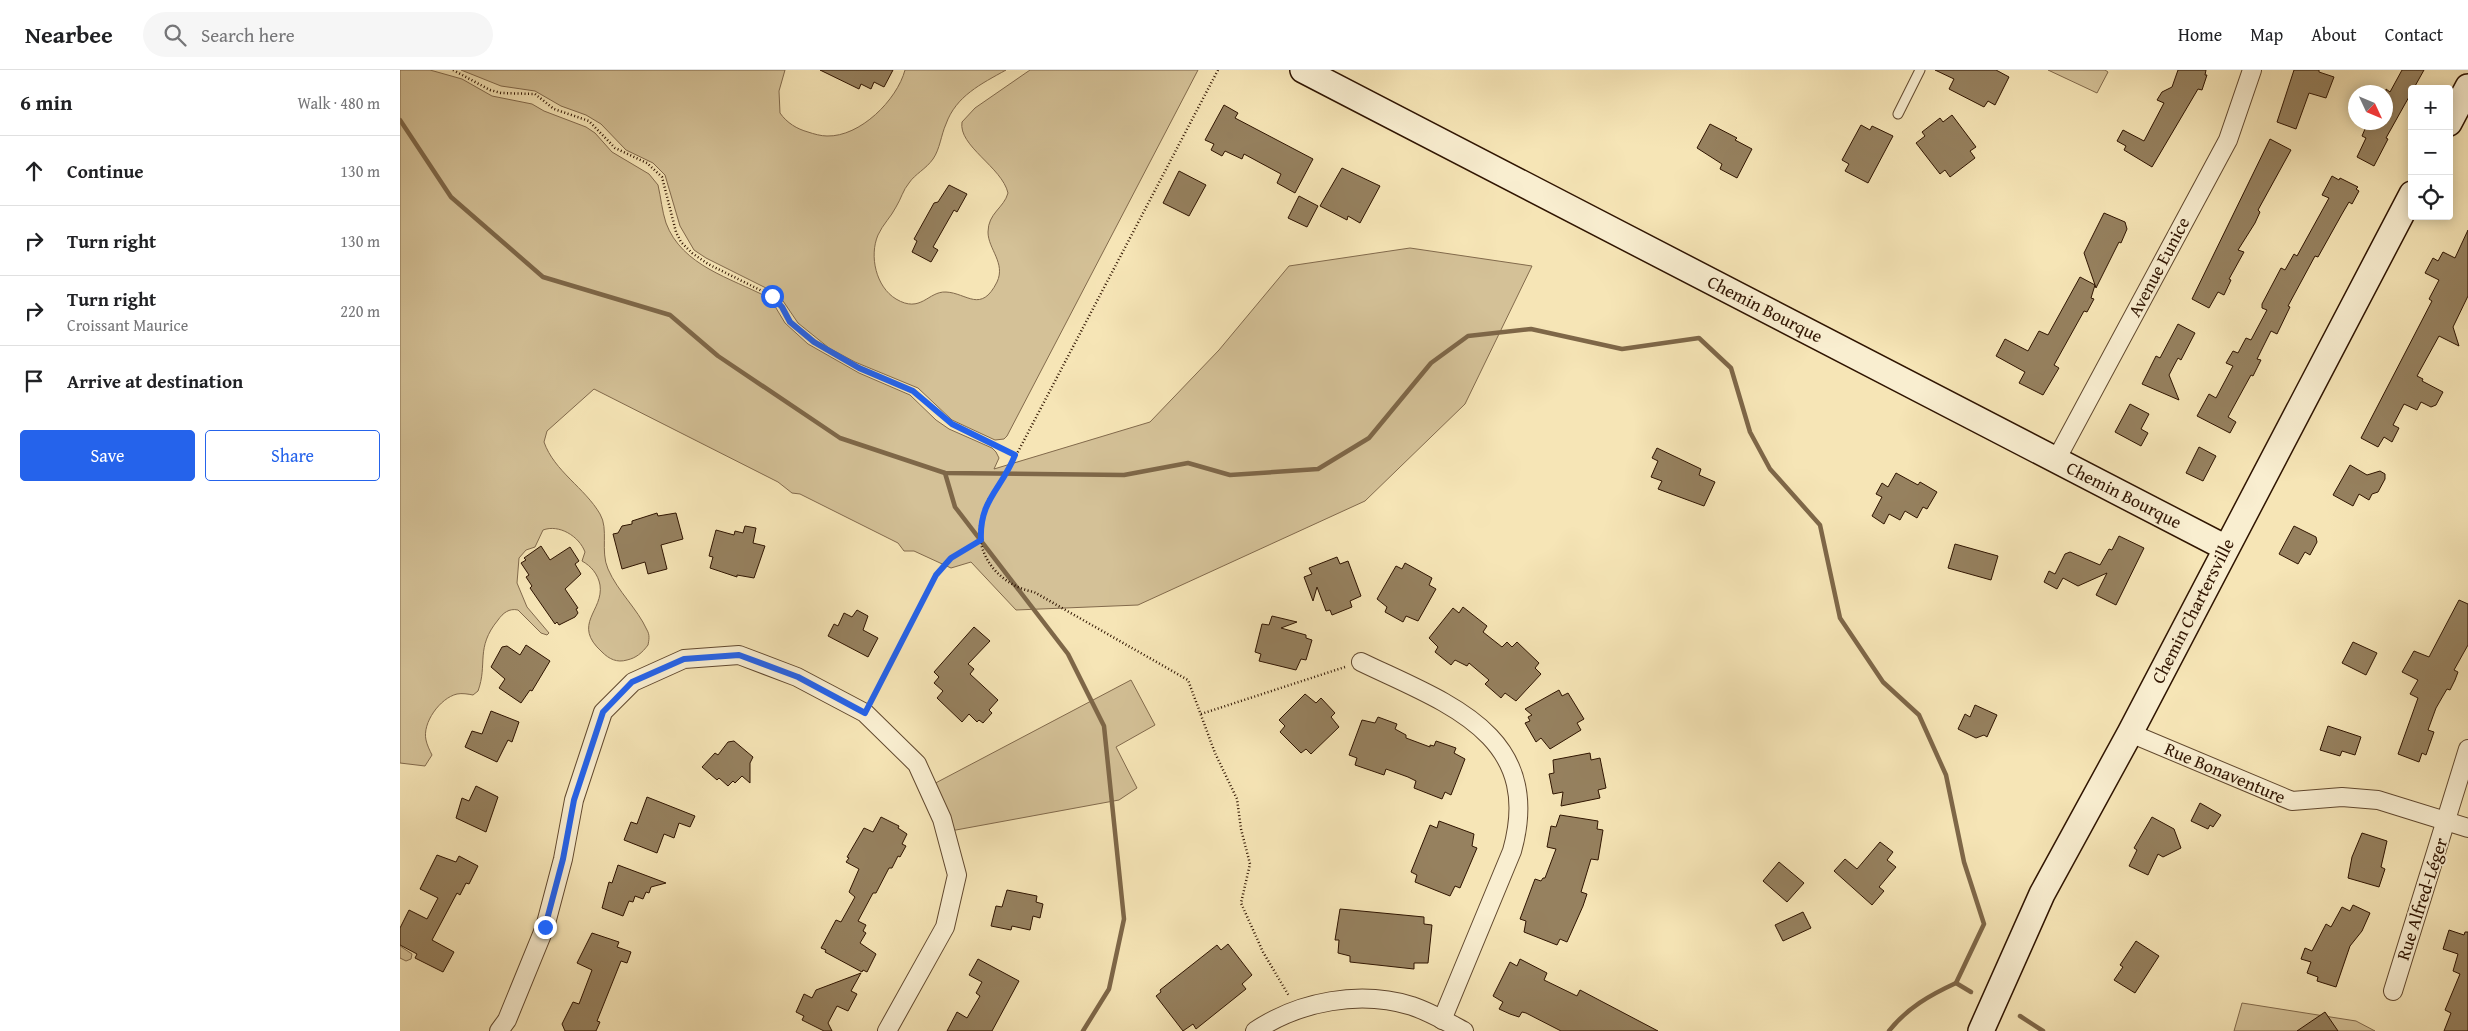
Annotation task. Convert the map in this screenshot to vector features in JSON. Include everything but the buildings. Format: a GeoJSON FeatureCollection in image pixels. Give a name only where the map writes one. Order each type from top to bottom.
{"type":"FeatureCollection","features":[{"type":"Feature","properties":{"kind":"street","name":"Chemin Bourque"},"geometry":{"type":"LineString","coordinates":[[1303,70],[2226,548]]}},
{"type":"Feature","properties":{"kind":"street","name":"Avenue Eunice"},"geometry":{"type":"LineString","coordinates":[[2056,460],[2228,140],[2252,70]]}},
{"type":"Feature","properties":{"kind":"street"},"geometry":{"type":"LineString","coordinates":[[2453,115],[2468,87]]}},
{"type":"Feature","properties":{"kind":"street","name":"Chemin Chartersville"},"geometry":{"type":"LineString","coordinates":[[1981,1031],[2042,894],[2130,733],[2408,202]]}},
{"type":"Feature","properties":{"kind":"street"},"geometry":{"type":"LineString","coordinates":[[499,1031],[507,1020],[545,927],[563,859],[574,800],[603,712],[632,682],[684,659],[739,655],[798,677],[865,713],[917,764],[942,819],[958,875],[945,927],[888,1031]]}},
{"type":"Feature","properties":{"kind":"street"},"geometry":{"type":"LineString","coordinates":[[1361,662],[1450,706],[1482,728],[1501,751],[1511,770],[1517,789],[1519,808],[1518,830],[1512,852],[1442,1020]]}},
{"type":"Feature","properties":{"kind":"street","name":"Rue Bonaventure"},"geometry":{"type":"LineString","coordinates":[[2130,733],[2292,801],[2342,797],[2378,800],[2468,828]]}},
{"type":"Feature","properties":{"kind":"street","name":"Rue Alfred-Léger"},"geometry":{"type":"LineString","coordinates":[[2393,991],[2447,822],[2468,749]]}},
{"type":"Feature","properties":{"kind":"street"},"geometry":{"type":"LineString","coordinates":[[1255,1031],[1297,1010],[1330,1001],[1384,1000],[1413,1006],[1464,1031]]}},
{"type":"Feature","properties":{"kind":"lane"},"geometry":{"type":"LineString","coordinates":[[1898,114],[1920,70]]}},
{"type":"Feature","properties":{"kind":"path"},"geometry":{"type":"LineString","coordinates":[[453,70],[490,90],[501,93],[535,94],[554,109],[589,121],[615,148],[647,163],[662,177],[676,232],[681,242],[692,253],[708,264],[772,296],[796,327],[829,352],[859,368],[913,391],[952,424],[1015,455]]}},
{"type":"Feature","properties":{"kind":"path"},"geometry":{"type":"LineString","coordinates":[[1218,70],[1010,467],[984,510],[981,540],[987,561],[999,577],[1012,586],[1034,592],[1188,680],[1215,753],[1237,798],[1241,829],[1250,864],[1241,903],[1262,952],[1297,1010]]}},
{"type":"Feature","properties":{"kind":"path"},"geometry":{"type":"LineString","coordinates":[[865,713],[936,575],[951,558],[981,540]]}},
{"type":"Feature","properties":{"kind":"path"},"geometry":{"type":"LineString","coordinates":[[1201,714],[1361,662]]}},
{"type":"Feature","properties":{"kind":"shaded area"},"geometry":{"type":"Polygon","coordinates":[[[400,70],[430,70],[462,79],[492,96],[532,104],[544,111],[586,127],[595,133],[612,152],[649,174],[658,185],[666,223],[673,238],[683,250],[695,260],[723,277],[767,297],[773,303],[785,323],[808,344],[859,373],[910,395],[936,420],[949,429],[992,448],[999,458],[994,469],[1150,422],[1219,350],[1289,266],[1410,248],[1532,266],[1465,404],[1365,501],[1138,605],[1016,610],[971,562],[951,568],[914,551],[904,551],[898,543],[800,494],[792,493],[778,482],[594,389],[547,431],[544,442],[562,471],[600,514],[604,526],[605,555],[608,569],[643,622],[649,634],[648,645],[641,653],[623,661],[613,660],[602,652],[593,642],[589,633],[589,625],[600,594],[598,577],[582,561],[585,552],[573,536],[562,530],[543,530],[535,547],[526,550],[519,558],[517,583],[527,607],[549,633],[547,635],[541,633],[518,610],[509,610],[504,613],[491,630],[484,648],[481,681],[478,691],[473,695],[459,694],[451,696],[444,700],[434,712],[425,733],[426,742],[432,755],[425,766],[400,763],[400,70]]]}},
{"type":"Feature","properties":{"kind":"shaded area"},"geometry":{"type":"Polygon","coordinates":[[[461,70],[785,70],[779,91],[780,113],[789,123],[804,131],[827,136],[839,135],[852,130],[875,115],[894,93],[905,70],[1006,70],[970,92],[956,106],[950,114],[933,159],[907,186],[894,211],[878,235],[875,243],[874,261],[879,279],[889,294],[905,303],[912,304],[946,292],[979,299],[991,292],[997,282],[999,275],[998,262],[988,232],[993,215],[1003,203],[1008,193],[998,174],[973,148],[963,131],[962,122],[975,108],[1030,70],[1198,70],[1007,436],[1004,439],[995,440],[952,420],[918,388],[855,362],[829,348],[798,323],[781,298],[774,292],[706,258],[694,250],[680,226],[665,175],[653,163],[626,150],[601,124],[586,115],[561,106],[535,91],[501,86],[461,70]]]}},
{"type":"Feature","properties":{"kind":"shaded area"},"geometry":{"type":"Polygon","coordinates":[[[2048,70],[2105,70],[2108,72],[2097,93],[2048,70]]]}},
{"type":"Feature","properties":{"kind":"shaded area"},"geometry":{"type":"Polygon","coordinates":[[[1131,680],[1155,725],[1116,747],[1137,788],[1119,800],[945,832],[928,787],[1131,680]]]}},
{"type":"Feature","properties":{"kind":"shaded area"},"geometry":{"type":"Polygon","coordinates":[[[400,946],[412,954],[411,959],[406,961],[400,958],[400,946]]]}},
{"type":"Feature","properties":{"kind":"shaded area"},"geometry":{"type":"Polygon","coordinates":[[[2242,1003],[2356,1021],[2375,1031],[2234,1031],[2242,1003]]]}},
{"type":"Feature","properties":{"kind":"waterway"},"geometry":{"type":"LineString","coordinates":[[400,120],[451,197],[543,277],[670,315],[718,356],[840,438],[945,473],[1124,475],[1188,463],[1230,475],[1318,469],[1369,438],[1431,363],[1468,336],[1531,329],[1622,349],[1699,338],[1731,368],[1750,432],[1770,469],[1820,525],[1840,618],[1883,682],[1919,715],[1946,775],[1964,862],[1984,924],[1956,983],[1937,992],[1903,1015],[1889,1031]]}},
{"type":"Feature","properties":{"kind":"waterway"},"geometry":{"type":"LineString","coordinates":[[945,473],[955,507],[1068,654],[1104,726],[1124,919],[1109,989],[1083,1031]]}},
{"type":"Feature","properties":{"kind":"waterway"},"geometry":{"type":"LineString","coordinates":[[1956,983],[1971,992]]}},
{"type":"Feature","properties":{"kind":"waterway"},"geometry":{"type":"LineString","coordinates":[[2020,1016],[2043,1031]]}},
{"type":"Feature","properties":{"kind":"route"},"geometry":{"type":"LineString","coordinates":[[545,927],[563,859],[574,800],[603,712],[632,682],[684,659],[739,655],[798,677],[865,713],[936,575],[951,558],[981,540],[981,519],[984,510],[1010,467],[1015,455],[952,424],[913,391],[859,368],[829,352],[790,322],[778,301],[772,296]]}}]}
